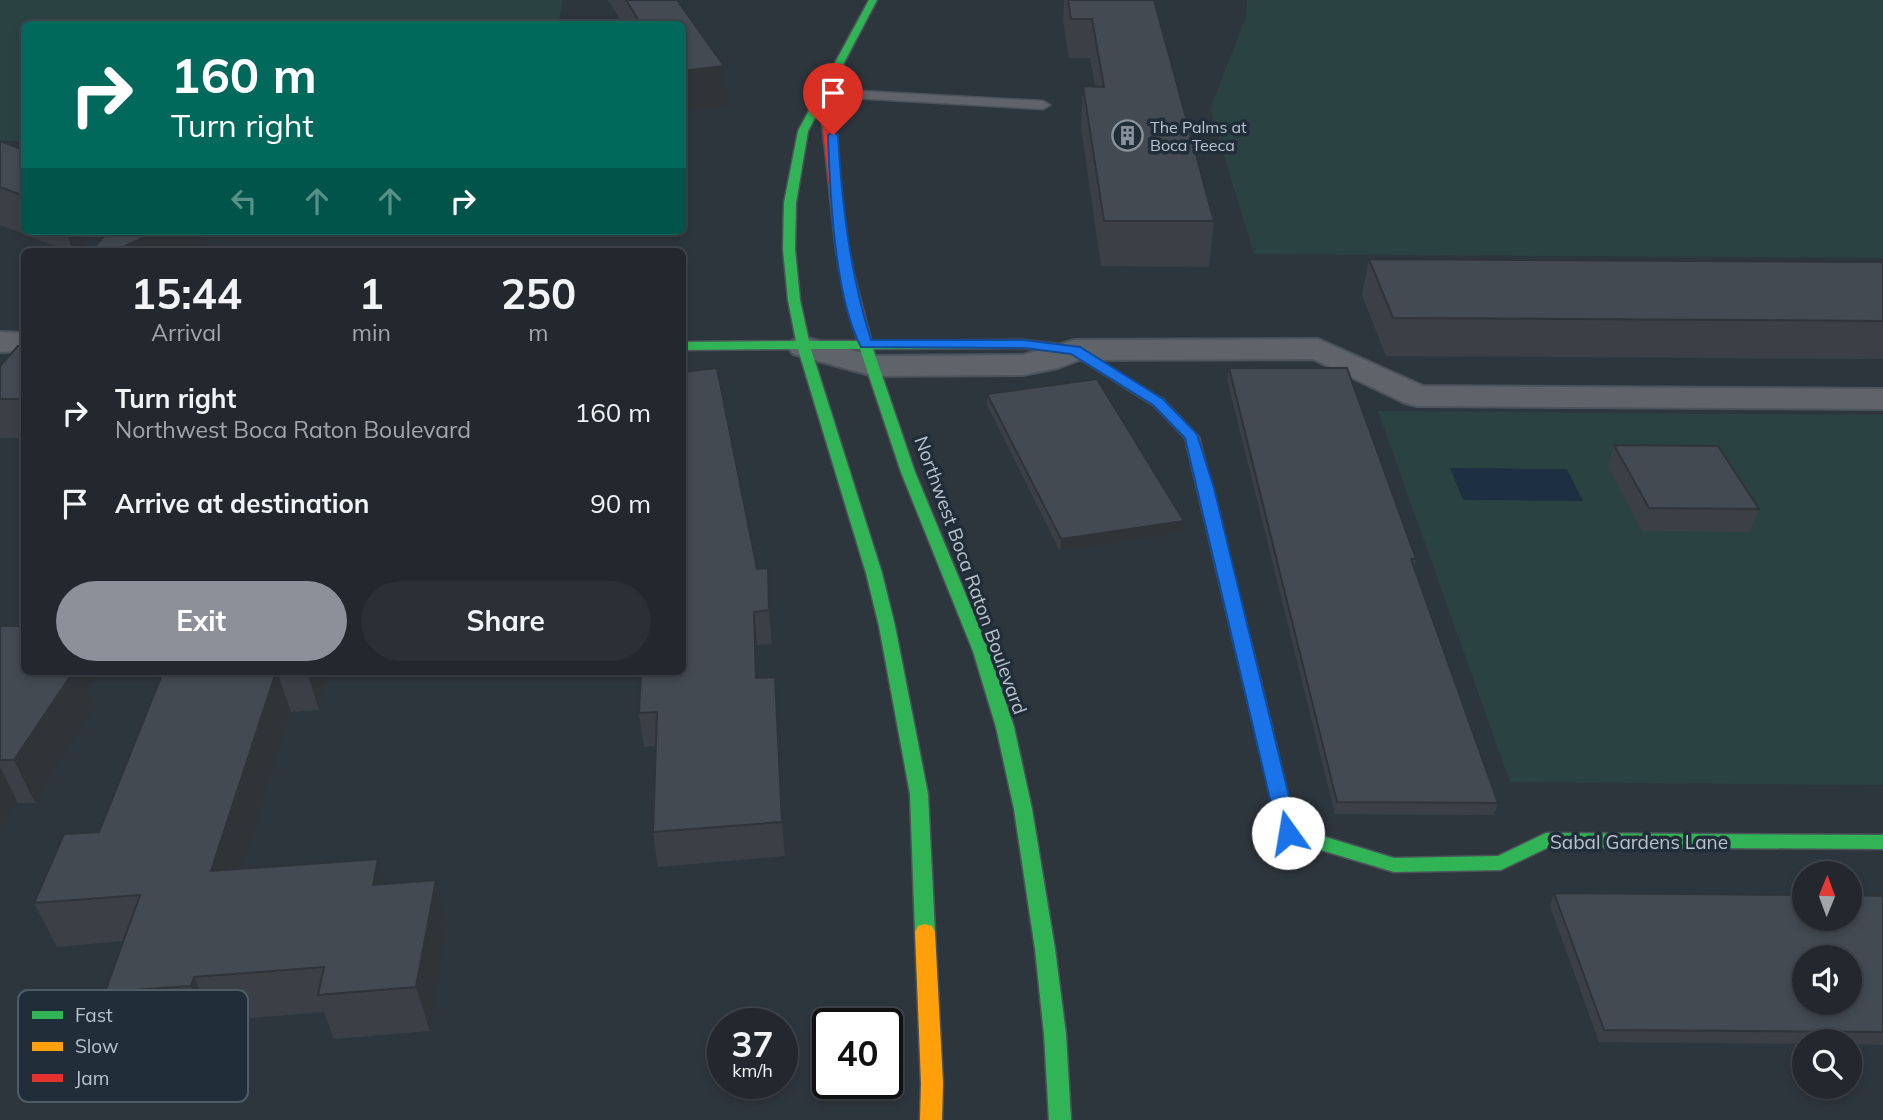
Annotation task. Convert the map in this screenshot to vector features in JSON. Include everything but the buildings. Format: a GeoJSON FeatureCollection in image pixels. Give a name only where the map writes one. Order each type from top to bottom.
{"type":"FeatureCollection","features":[{"type":"Feature","properties":{"kind":"street"},"geometry":{"type":"LineString","coordinates":[[873,0],[803,131],[790,203],[789,249],[794,300],[804,347],[843,482],[874,573],[887,626],[919,794],[932,1083],[931,1120]]}},
{"type":"Feature","properties":{"kind":"street","name":"Northwest Boca Raton Boulevard"},"geometry":{"type":"LineString","coordinates":[[824,93],[833,135],[836,203],[852,300],[916,494],[985,664],[1008,738],[1030,843],[1046,952],[1058,1062],[1059,1120]]}},
{"type":"Feature","properties":{"kind":"street"},"geometry":{"type":"LineString","coordinates":[[0,342],[21,342]]}},
{"type":"Feature","properties":{"kind":"street"},"geometry":{"type":"LineString","coordinates":[[686,346],[804,347],[869,355],[1023,365],[1047,361],[1075,350],[1318,349],[1417,396],[1883,399]]}},
{"type":"Feature","properties":{"kind":"street","name":"Sabal Gardens Lane"},"geometry":{"type":"LineString","coordinates":[[1075,350],[1158,402],[1192,437],[1207,488],[1288,833],[1394,865],[1501,863],[1546,840],[1883,842]]}},
{"type":"Feature","properties":{"kind":"lane"},"geometry":{"type":"LineString","coordinates":[[824,93],[1043,106]]}},
{"type":"Feature","properties":{"kind":"green space"},"geometry":{"type":"Polygon","coordinates":[[[0,0],[563,0],[559,21],[21,21],[21,141],[0,141],[0,0]]]}},
{"type":"Feature","properties":{"kind":"green space"},"geometry":{"type":"Polygon","coordinates":[[[1247,0],[1883,0],[1883,258],[1254,254],[1210,109],[1246,17],[1247,0]]]}},
{"type":"Feature","properties":{"kind":"green space"},"geometry":{"type":"Polygon","coordinates":[[[1378,411],[1883,415],[1883,785],[1510,782],[1378,411]]]}},
{"type":"Feature","properties":{"kind":"water"},"geometry":{"type":"Polygon","coordinates":[[[1450,468],[1567,469],[1583,501],[1463,500],[1450,468]]]}},
{"type":"Feature","properties":{"kind":"traffic: fast"},"geometry":{"type":"LineString","coordinates":[[873,0],[803,131],[790,203],[789,249],[794,300],[804,347],[874,573],[887,626],[919,794],[925,932]]}},
{"type":"Feature","properties":{"kind":"traffic: fast"},"geometry":{"type":"LineString","coordinates":[[864,340],[908,472],[981,651],[1005,727],[1023,809],[1045,949],[1055,1034],[1060,1120]]}},
{"type":"Feature","properties":{"kind":"traffic: fast"},"geometry":{"type":"LineString","coordinates":[[686,346],[1024,344],[1075,350],[1132,386]]}},
{"type":"Feature","properties":{"kind":"traffic: fast"},"geometry":{"type":"LineString","coordinates":[[1252,682],[1288,833],[1394,865],[1501,863],[1546,840],[1883,842]]}},
{"type":"Feature","properties":{"kind":"traffic: slow"},"geometry":{"type":"LineString","coordinates":[[925,932],[932,1083],[931,1120]]}},
{"type":"Feature","properties":{"kind":"traffic: jam"},"geometry":{"type":"LineString","coordinates":[[824,93],[842,251],[864,340]]}},
{"type":"Feature","properties":{"kind":"traffic: jam"},"geometry":{"type":"LineString","coordinates":[[1132,386],[1158,402],[1192,437],[1252,682]]}},
{"type":"Feature","properties":{"kind":"place","name":"The Palms at Boca Teeca"},"geometry":{"type":"Point","coordinates":[1127,136]}},
{"type":"Feature","properties":{"kind":"route"},"geometry":{"type":"LineString","coordinates":[[833,135],[836,203],[852,300],[866,344],[1024,344],[1075,350],[1158,402],[1192,437],[1207,488],[1288,833]]}}]}
